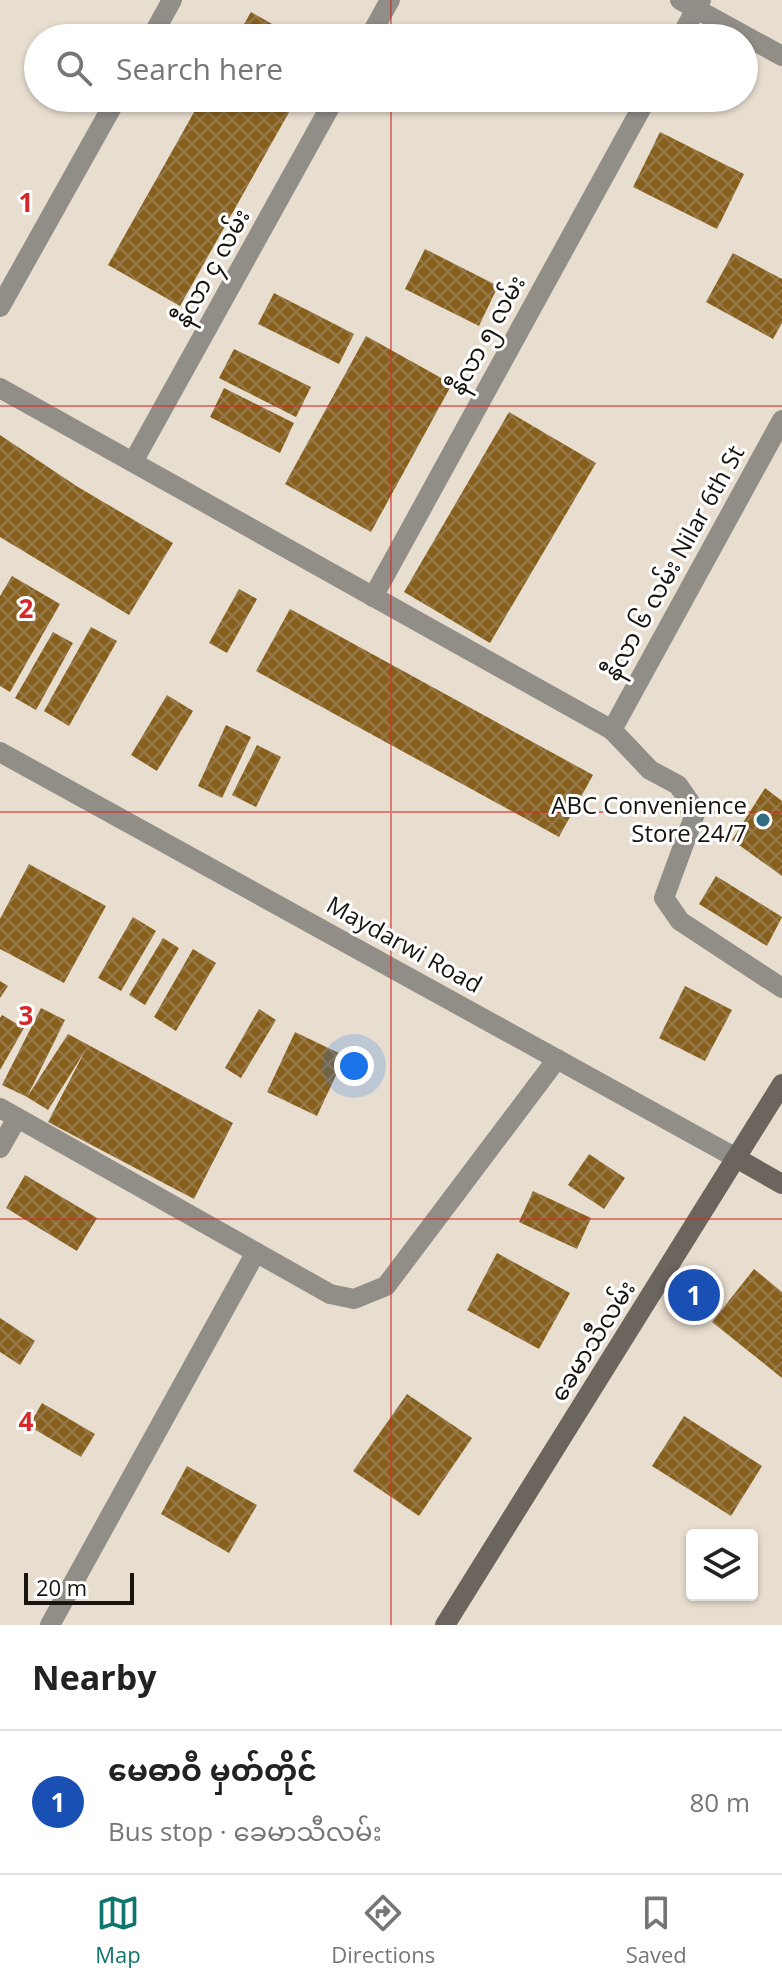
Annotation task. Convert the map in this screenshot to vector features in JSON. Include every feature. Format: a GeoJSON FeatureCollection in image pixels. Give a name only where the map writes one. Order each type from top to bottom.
{"type":"FeatureCollection","features":[{"type":"Feature","properties":{"kind":"main road","name":"ခေမာသီလမ်း"},"geometry":{"type":"LineString","coordinates":[[445,1625],[782,1084]]}},
{"type":"Feature","properties":{"kind":"main road","name":"Maydarwi Road"},"geometry":{"type":"LineString","coordinates":[[738,1159],[782,1184]]}},
{"type":"Feature","properties":{"kind":"street"},"geometry":{"type":"LineString","coordinates":[[159,24],[172,0]]}},
{"type":"Feature","properties":{"kind":"street"},"geometry":{"type":"LineString","coordinates":[[377,24],[390,0]]}},
{"type":"Feature","properties":{"kind":"street"},"geometry":{"type":"LineString","coordinates":[[685,24],[692,3],[728,24]]}},
{"type":"Feature","properties":{"kind":"street"},"geometry":{"type":"LineString","coordinates":[[758,42],[782,56]]}},
{"type":"Feature","properties":{"kind":"street"},"geometry":{"type":"LineString","coordinates":[[0,307],[109,112]]}},
{"type":"Feature","properties":{"kind":"street","name":"နီလာ ၄ လမ်း"},"geometry":{"type":"LineString","coordinates":[[133,462],[327,112]]}},
{"type":"Feature","properties":{"kind":"street","name":"နီလာ ၅ လမ်း"},"geometry":{"type":"LineString","coordinates":[[373,597],[639,112]]}},
{"type":"Feature","properties":{"kind":"street"},"geometry":{"type":"LineString","coordinates":[[0,388],[612,730],[650,770],[678,785],[696,811],[664,898],[680,921],[782,988]]}},
{"type":"Feature","properties":{"kind":"street","name":"နီလာ ၆ လမ်း Nilar 6th St"},"geometry":{"type":"LineString","coordinates":[[612,730],[782,420]]}},
{"type":"Feature","properties":{"kind":"street","name":"Maydarwi Road"},"geometry":{"type":"LineString","coordinates":[[0,752],[738,1159]]}},
{"type":"Feature","properties":{"kind":"street"},"geometry":{"type":"LineString","coordinates":[[0,1148],[8,1113],[330,1294],[354,1299],[386,1286],[557,1059]]}},
{"type":"Feature","properties":{"kind":"street"},"geometry":{"type":"LineString","coordinates":[[50,1625],[256,1252]]}},
{"type":"Feature","properties":{"kind":"building"},"geometry":{"type":"Polygon","coordinates":[[[251,12],[272,24],[244,24],[251,12]]]}},
{"type":"Feature","properties":{"kind":"building"},"geometry":{"type":"Polygon","coordinates":[[[194,112],[289,112],[180,306],[108,265],[194,112]]]}},
{"type":"Feature","properties":{"kind":"building"},"geometry":{"type":"Polygon","coordinates":[[[660,132],[744,174],[717,229],[633,187],[660,132]]]}},
{"type":"Feature","properties":{"kind":"building"},"geometry":{"type":"Polygon","coordinates":[[[425,249],[498,286],[479,326],[405,289],[425,249]]]}},
{"type":"Feature","properties":{"kind":"building"},"geometry":{"type":"Polygon","coordinates":[[[733,253],[782,279],[782,323],[773,339],[706,302],[733,253]]]}},
{"type":"Feature","properties":{"kind":"building"},"geometry":{"type":"Polygon","coordinates":[[[274,293],[354,334],[339,364],[258,324],[274,293]]]}},
{"type":"Feature","properties":{"kind":"building"},"geometry":{"type":"Polygon","coordinates":[[[366,336],[452,384],[371,532],[285,484],[366,336]]]}},
{"type":"Feature","properties":{"kind":"building"},"geometry":{"type":"Polygon","coordinates":[[[234,349],[311,387],[296,417],[219,378],[234,349]]]}},
{"type":"Feature","properties":{"kind":"building"},"geometry":{"type":"Polygon","coordinates":[[[224,388],[294,423],[280,453],[210,417],[224,388]]]}},
{"type":"Feature","properties":{"kind":"building"},"geometry":{"type":"Polygon","coordinates":[[[509,412],[596,463],[490,643],[404,592],[509,412]]]}},
{"type":"Feature","properties":{"kind":"building"},"geometry":{"type":"Polygon","coordinates":[[[0,435],[78,487],[173,543],[129,615],[0,537],[0,435]]]}},
{"type":"Feature","properties":{"kind":"building"},"geometry":{"type":"Polygon","coordinates":[[[12,576],[60,604],[10,692],[0,686],[0,596],[12,576]]]}},
{"type":"Feature","properties":{"kind":"building"},"geometry":{"type":"Polygon","coordinates":[[[239,589],[257,599],[227,653],[209,643],[239,589]]]}},
{"type":"Feature","properties":{"kind":"building"},"geometry":{"type":"Polygon","coordinates":[[[290,609],[593,775],[559,837],[256,671],[290,609]]]}},
{"type":"Feature","properties":{"kind":"building"},"geometry":{"type":"Polygon","coordinates":[[[91,627],[117,641],[69,726],[44,711],[91,627]]]}},
{"type":"Feature","properties":{"kind":"building"},"geometry":{"type":"Polygon","coordinates":[[[53,632],[73,643],[36,710],[15,698],[53,632]]]}},
{"type":"Feature","properties":{"kind":"building"},"geometry":{"type":"Polygon","coordinates":[[[167,695],[193,711],[157,771],[131,755],[167,695]]]}},
{"type":"Feature","properties":{"kind":"building"},"geometry":{"type":"Polygon","coordinates":[[[226,725],[251,737],[222,798],[198,786],[226,725]]]}},
{"type":"Feature","properties":{"kind":"building"},"geometry":{"type":"Polygon","coordinates":[[[257,745],[281,757],[256,807],[232,795],[257,745]]]}},
{"type":"Feature","properties":{"kind":"building","name":"ABC Convenience Store 24/7"},"geometry":{"type":"Polygon","coordinates":[[[765,788],[782,801],[782,876],[732,840],[765,788]]]}},
{"type":"Feature","properties":{"kind":"building"},"geometry":{"type":"Polygon","coordinates":[[[29,864],[106,906],[64,983],[0,949],[0,919],[29,864]]]}},
{"type":"Feature","properties":{"kind":"building"},"geometry":{"type":"Polygon","coordinates":[[[716,876],[782,917],[767,946],[699,904],[716,876]]]}},
{"type":"Feature","properties":{"kind":"building"},"geometry":{"type":"Polygon","coordinates":[[[133,917],[156,931],[121,991],[98,978],[133,917]]]}},
{"type":"Feature","properties":{"kind":"building"},"geometry":{"type":"Polygon","coordinates":[[[163,938],[179,948],[145,1005],[129,995],[163,938]]]}},
{"type":"Feature","properties":{"kind":"building"},"geometry":{"type":"Polygon","coordinates":[[[193,949],[216,963],[176,1031],[154,1017],[193,949]]]}},
{"type":"Feature","properties":{"kind":"building"},"geometry":{"type":"Polygon","coordinates":[[[0,981],[8,986],[0,998],[0,981]]]}},
{"type":"Feature","properties":{"kind":"building"},"geometry":{"type":"Polygon","coordinates":[[[685,986],[732,1010],[705,1061],[659,1038],[685,986]]]}},
{"type":"Feature","properties":{"kind":"building"},"geometry":{"type":"Polygon","coordinates":[[[41,1008],[65,1020],[27,1097],[2,1085],[41,1008]]]}},
{"type":"Feature","properties":{"kind":"building"},"geometry":{"type":"Polygon","coordinates":[[[259,1009],[276,1020],[241,1078],[225,1068],[259,1009]]]}},
{"type":"Feature","properties":{"kind":"building"},"geometry":{"type":"Polygon","coordinates":[[[2,1015],[24,1028],[0,1070],[0,1018],[2,1015]]]}},
{"type":"Feature","properties":{"kind":"building"},"geometry":{"type":"Polygon","coordinates":[[[295,1032],[345,1056],[317,1116],[267,1092],[295,1032]]]}},
{"type":"Feature","properties":{"kind":"building"},"geometry":{"type":"Polygon","coordinates":[[[68,1034],[233,1123],[194,1199],[48,1122],[85,1051],[48,1110],[27,1097],[68,1034]]]}},
{"type":"Feature","properties":{"kind":"building"},"geometry":{"type":"Polygon","coordinates":[[[589,1154],[625,1178],[604,1209],[568,1185],[589,1154]]]}},
{"type":"Feature","properties":{"kind":"building"},"geometry":{"type":"Polygon","coordinates":[[[25,1175],[97,1218],[77,1251],[6,1208],[25,1175]]]}},
{"type":"Feature","properties":{"kind":"building"},"geometry":{"type":"Polygon","coordinates":[[[533,1191],[591,1218],[577,1249],[519,1222],[533,1191]]]}},
{"type":"Feature","properties":{"kind":"building"},"geometry":{"type":"Polygon","coordinates":[[[497,1253],[570,1293],[539,1349],[467,1310],[497,1253]]]}},
{"type":"Feature","properties":{"kind":"building"},"geometry":{"type":"Polygon","coordinates":[[[754,1269],[782,1292],[782,1378],[712,1322],[754,1269]]]}},
{"type":"Feature","properties":{"kind":"building"},"geometry":{"type":"Polygon","coordinates":[[[0,1318],[35,1341],[20,1365],[0,1352],[0,1318]]]}},
{"type":"Feature","properties":{"kind":"building"},"geometry":{"type":"Polygon","coordinates":[[[407,1394],[472,1438],[419,1516],[353,1471],[407,1394]]]}},
{"type":"Feature","properties":{"kind":"building"},"geometry":{"type":"Polygon","coordinates":[[[42,1403],[95,1434],[81,1457],[29,1426],[42,1403]]]}},
{"type":"Feature","properties":{"kind":"building"},"geometry":{"type":"Polygon","coordinates":[[[684,1416],[762,1466],[731,1516],[652,1466],[684,1416]]]}},
{"type":"Feature","properties":{"kind":"building"},"geometry":{"type":"Polygon","coordinates":[[[187,1466],[257,1505],[229,1553],[161,1514],[187,1466]]]}},
{"type":"Feature","properties":{"kind":"place","name":"ABC Convenience Store 24/7"},"geometry":{"type":"Point","coordinates":[763,820]}},
{"type":"Feature","properties":{"kind":"place","name":"မေဓာဝီ မှတ်တိုင်"},"geometry":{"type":"Point","coordinates":[694,1295]}}]}
